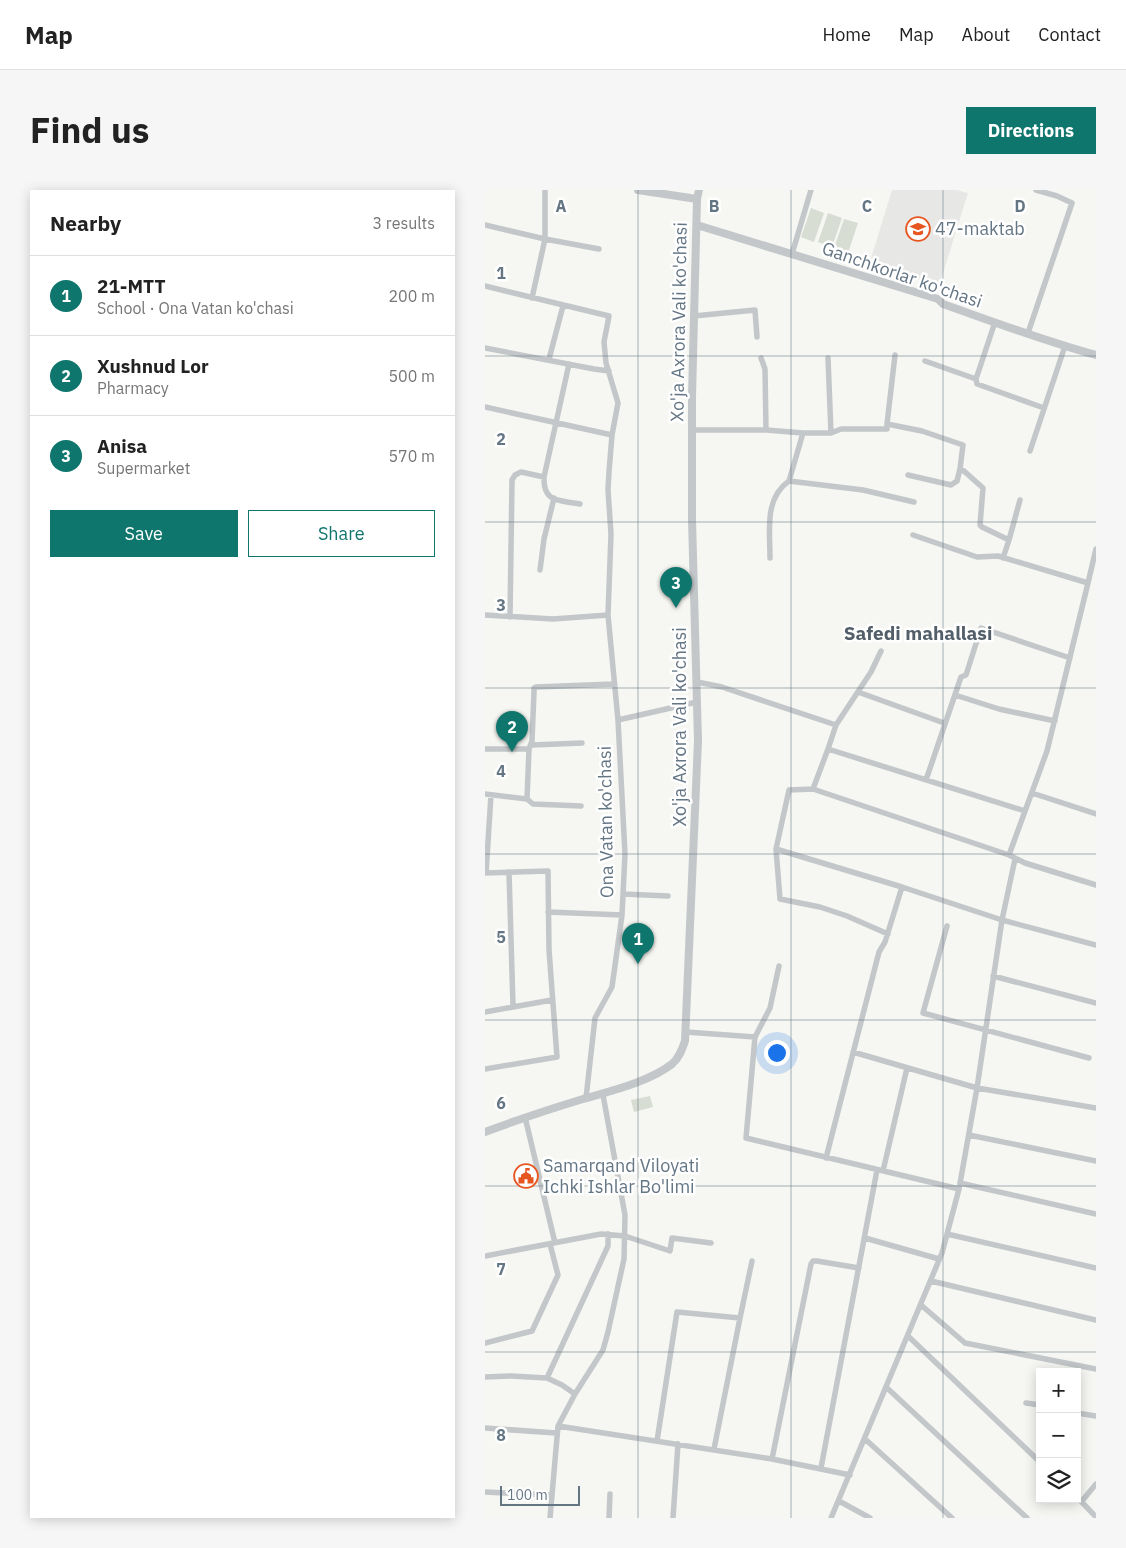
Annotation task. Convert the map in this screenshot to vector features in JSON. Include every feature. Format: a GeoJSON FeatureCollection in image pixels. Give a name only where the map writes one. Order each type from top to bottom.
{"type":"FeatureCollection","features":[{"type":"Feature","properties":{"kind":"street"},"geometry":{"type":"LineString","coordinates":[[531,298],[545,239],[545,190]]}},
{"type":"Feature","properties":{"kind":"street"},"geometry":{"type":"LineString","coordinates":[[638,190],[697,198]]}},
{"type":"Feature","properties":{"kind":"street","name":"Xo'ja Axrora Vali ko'chasi"},"geometry":{"type":"LineString","coordinates":[[485,1132],[525,1117],[586,1098],[603,1095],[635,1083],[670,1065],[676,1060],[683,1048],[686,1032],[698,760],[692,519],[692,430],[697,198],[699,190]]}},
{"type":"Feature","properties":{"kind":"street"},"geometry":{"type":"LineString","coordinates":[[791,254],[811,190]]}},
{"type":"Feature","properties":{"kind":"street"},"geometry":{"type":"LineString","coordinates":[[1028,333],[1072,202],[1036,190]]}},
{"type":"Feature","properties":{"kind":"street"},"geometry":{"type":"LineString","coordinates":[[485,225],[599,249]]}},
{"type":"Feature","properties":{"kind":"street","name":"Ganchkorlar ko'chasi"},"geometry":{"type":"LineString","coordinates":[[697,225],[941,300],[943,304],[1065,346],[1096,354]]}},
{"type":"Feature","properties":{"kind":"street"},"geometry":{"type":"LineString","coordinates":[[485,286],[563,306],[549,359]]}},
{"type":"Feature","properties":{"kind":"street","name":"Ona Vatan ko'chasi"},"geometry":{"type":"LineString","coordinates":[[563,306],[609,316],[604,342],[609,371],[619,403],[612,435],[608,490],[611,534],[607,615],[618,720],[625,854],[622,914],[612,987],[595,1018],[586,1098]]}},
{"type":"Feature","properties":{"kind":"street"},"geometry":{"type":"LineString","coordinates":[[694,316],[755,310],[757,338]]}},
{"type":"Feature","properties":{"kind":"street"},"geometry":{"type":"LineString","coordinates":[[995,322],[975,381],[980,386],[1044,408]]}},
{"type":"Feature","properties":{"kind":"street"},"geometry":{"type":"LineString","coordinates":[[1030,451],[1065,346]]}},
{"type":"Feature","properties":{"kind":"street"},"geometry":{"type":"LineString","coordinates":[[485,348],[609,371]]}},
{"type":"Feature","properties":{"kind":"street"},"geometry":{"type":"LineString","coordinates":[[692,430],[766,430],[831,433],[841,429],[887,429],[895,355]]}},
{"type":"Feature","properties":{"kind":"street"},"geometry":{"type":"LineString","coordinates":[[761,358],[765,369],[766,430]]}},
{"type":"Feature","properties":{"kind":"street"},"geometry":{"type":"LineString","coordinates":[[828,358],[831,433]]}},
{"type":"Feature","properties":{"kind":"street"},"geometry":{"type":"LineString","coordinates":[[925,361],[976,379]]}},
{"type":"Feature","properties":{"kind":"street"},"geometry":{"type":"LineString","coordinates":[[569,364],[544,477],[544,489],[547,495],[579,504]]}},
{"type":"Feature","properties":{"kind":"street"},"geometry":{"type":"LineString","coordinates":[[485,407],[612,435]]}},
{"type":"Feature","properties":{"kind":"street"},"geometry":{"type":"LineString","coordinates":[[887,424],[922,431],[961,444],[963,448],[957,481],[951,485],[908,475]]}},
{"type":"Feature","properties":{"kind":"street"},"geometry":{"type":"LineString","coordinates":[[770,558],[770,514],[773,500],[780,487],[789,481],[803,433]]}},
{"type":"Feature","properties":{"kind":"street"},"geometry":{"type":"LineString","coordinates":[[960,469],[965,471],[983,488],[980,525],[1009,540]]}},
{"type":"Feature","properties":{"kind":"street"},"geometry":{"type":"LineString","coordinates":[[510,617],[512,480],[515,475],[521,472],[544,477]]}},
{"type":"Feature","properties":{"kind":"street"},"geometry":{"type":"LineString","coordinates":[[789,481],[863,490],[914,502]]}},
{"type":"Feature","properties":{"kind":"street"},"geometry":{"type":"LineString","coordinates":[[540,570],[544,539],[554,498]]}},
{"type":"Feature","properties":{"kind":"street"},"geometry":{"type":"LineString","coordinates":[[1003,558],[1021,500]]}},
{"type":"Feature","properties":{"kind":"street"},"geometry":{"type":"LineString","coordinates":[[913,535],[977,557],[998,556],[1088,583]]}},
{"type":"Feature","properties":{"kind":"street"},"geometry":{"type":"LineString","coordinates":[[1009,855],[1047,751],[1096,549]]}},
{"type":"Feature","properties":{"kind":"street"},"geometry":{"type":"LineString","coordinates":[[485,615],[553,620],[607,615]]}},
{"type":"Feature","properties":{"kind":"street"},"geometry":{"type":"LineString","coordinates":[[926,780],[944,723],[961,677],[966,675],[981,628],[1070,658]]}},
{"type":"Feature","properties":{"kind":"street"},"geometry":{"type":"LineString","coordinates":[[813,789],[836,725],[871,672],[881,651]]}},
{"type":"Feature","properties":{"kind":"street"},"geometry":{"type":"LineString","coordinates":[[697,682],[722,687],[836,725]]}},
{"type":"Feature","properties":{"kind":"street"},"geometry":{"type":"LineString","coordinates":[[527,799],[534,688],[614,684]]}},
{"type":"Feature","properties":{"kind":"street"},"geometry":{"type":"LineString","coordinates":[[858,692],[944,723]]}},
{"type":"Feature","properties":{"kind":"street"},"geometry":{"type":"LineString","coordinates":[[955,695],[999,709],[1055,721]]}},
{"type":"Feature","properties":{"kind":"street"},"geometry":{"type":"LineString","coordinates":[[618,720],[697,702]]}},
{"type":"Feature","properties":{"kind":"street"},"geometry":{"type":"LineString","coordinates":[[485,750],[582,743]]}},
{"type":"Feature","properties":{"kind":"street"},"geometry":{"type":"LineString","coordinates":[[828,749],[1025,811]]}},
{"type":"Feature","properties":{"kind":"street"},"geometry":{"type":"LineString","coordinates":[[888,934],[847,916],[820,907],[780,899],[776,849],[789,790],[813,789],[1096,885]]}},
{"type":"Feature","properties":{"kind":"street"},"geometry":{"type":"LineString","coordinates":[[1032,792],[1096,814]]}},
{"type":"Feature","properties":{"kind":"street"},"geometry":{"type":"LineString","coordinates":[[485,1069],[557,1057],[552,1000],[548,871],[485,873],[488,794],[527,799],[533,804],[581,806]]}},
{"type":"Feature","properties":{"kind":"street"},"geometry":{"type":"LineString","coordinates":[[776,849],[1002,920],[1096,945]]}},
{"type":"Feature","properties":{"kind":"street"},"geometry":{"type":"LineString","coordinates":[[831,1518],[851,1475],[931,1281],[947,1234],[960,1186],[977,1088],[1002,920],[1015,859]]}},
{"type":"Feature","properties":{"kind":"street"},"geometry":{"type":"LineString","coordinates":[[509,872],[513,1006]]}},
{"type":"Feature","properties":{"kind":"street"},"geometry":{"type":"LineString","coordinates":[[826,1158],[879,952],[888,934],[902,888]]}},
{"type":"Feature","properties":{"kind":"street"},"geometry":{"type":"LineString","coordinates":[[623,894],[668,896]]}},
{"type":"Feature","properties":{"kind":"street"},"geometry":{"type":"LineString","coordinates":[[548,912],[622,914]]}},
{"type":"Feature","properties":{"kind":"street"},"geometry":{"type":"LineString","coordinates":[[947,926],[923,1013],[1089,1058]]}},
{"type":"Feature","properties":{"kind":"street"},"geometry":{"type":"LineString","coordinates":[[779,966],[770,1008],[755,1037],[746,1138],[880,1171],[1096,1214]]}},
{"type":"Feature","properties":{"kind":"street"},"geometry":{"type":"LineString","coordinates":[[993,976],[1096,1002]]}},
{"type":"Feature","properties":{"kind":"street"},"geometry":{"type":"LineString","coordinates":[[485,1012],[552,1000]]}},
{"type":"Feature","properties":{"kind":"street"},"geometry":{"type":"LineString","coordinates":[[686,1032],[755,1037]]}},
{"type":"Feature","properties":{"kind":"street"},"geometry":{"type":"LineString","coordinates":[[853,1052],[977,1088],[1096,1108]]}},
{"type":"Feature","properties":{"kind":"street"},"geometry":{"type":"LineString","coordinates":[[821,1468],[865,1238],[880,1171],[907,1068]]}},
{"type":"Feature","properties":{"kind":"street"},"geometry":{"type":"LineString","coordinates":[[550,1518],[557,1430],[575,1394],[603,1350],[624,1259],[625,1215],[603,1095]]}},
{"type":"Feature","properties":{"kind":"street"},"geometry":{"type":"LineString","coordinates":[[485,1343],[532,1331],[558,1275],[525,1117]]}},
{"type":"Feature","properties":{"kind":"street"},"geometry":{"type":"LineString","coordinates":[[969,1135],[1096,1161]]}},
{"type":"Feature","properties":{"kind":"street"},"geometry":{"type":"LineString","coordinates":[[485,1256],[601,1234],[625,1236],[670,1251],[672,1238],[711,1243]]}},
{"type":"Feature","properties":{"kind":"street"},"geometry":{"type":"LineString","coordinates":[[547,1378],[608,1246],[608,1234]]}},
{"type":"Feature","properties":{"kind":"street"},"geometry":{"type":"LineString","coordinates":[[947,1234],[1096,1268]]}},
{"type":"Feature","properties":{"kind":"street"},"geometry":{"type":"LineString","coordinates":[[865,1238],[939,1259]]}},
{"type":"Feature","properties":{"kind":"street"},"geometry":{"type":"LineString","coordinates":[[714,1449],[752,1261]]}},
{"type":"Feature","properties":{"kind":"street"},"geometry":{"type":"LineString","coordinates":[[772,1459],[811,1264],[813,1261],[817,1261],[859,1268]]}},
{"type":"Feature","properties":{"kind":"street"},"geometry":{"type":"LineString","coordinates":[[931,1281],[1096,1320]]}},
{"type":"Feature","properties":{"kind":"street"},"geometry":{"type":"LineString","coordinates":[[921,1305],[965,1343],[1096,1369]]}},
{"type":"Feature","properties":{"kind":"street"},"geometry":{"type":"LineString","coordinates":[[657,1441],[677,1312],[740,1318]]}},
{"type":"Feature","properties":{"kind":"street"},"geometry":{"type":"LineString","coordinates":[[908,1336],[1036,1458]]}},
{"type":"Feature","properties":{"kind":"street"},"geometry":{"type":"LineString","coordinates":[[485,1377],[547,1378],[575,1394]]}},
{"type":"Feature","properties":{"kind":"street"},"geometry":{"type":"LineString","coordinates":[[886,1387],[1027,1518]]}},
{"type":"Feature","properties":{"kind":"street"},"geometry":{"type":"LineString","coordinates":[[1026,1403],[1036,1405]]}},
{"type":"Feature","properties":{"kind":"street"},"geometry":{"type":"LineString","coordinates":[[1081,1414],[1096,1416]]}},
{"type":"Feature","properties":{"kind":"street"},"geometry":{"type":"LineString","coordinates":[[485,1428],[557,1430],[657,1441],[772,1459],[851,1475]]}},
{"type":"Feature","properties":{"kind":"street"},"geometry":{"type":"LineString","coordinates":[[865,1439],[953,1518]]}},
{"type":"Feature","properties":{"kind":"street"},"geometry":{"type":"LineString","coordinates":[[673,1518],[678,1444]]}},
{"type":"Feature","properties":{"kind":"street"},"geometry":{"type":"LineString","coordinates":[[1081,1497],[1096,1484]]}},
{"type":"Feature","properties":{"kind":"street"},"geometry":{"type":"LineString","coordinates":[[485,1492],[551,1495]]}},
{"type":"Feature","properties":{"kind":"street"},"geometry":{"type":"LineString","coordinates":[[609,1518],[610,1494]]}},
{"type":"Feature","properties":{"kind":"street"},"geometry":{"type":"LineString","coordinates":[[839,1501],[870,1518]]}},
{"type":"Feature","properties":{"kind":"street"},"geometry":{"type":"LineString","coordinates":[[1081,1501],[1096,1516]]}},
{"type":"Feature","properties":{"kind":"shaded area","name":"47-maktab"},"geometry":{"type":"Polygon","coordinates":[[[892,190],[957,190],[968,193],[939,286],[869,265],[892,190]]]}},
{"type":"Feature","properties":{"kind":"shaded area"},"geometry":{"type":"Polygon","coordinates":[[[811,208],[824,213],[814,242],[801,237],[811,208]]]}},
{"type":"Feature","properties":{"kind":"shaded area"},"geometry":{"type":"Polygon","coordinates":[[[828,213],[842,218],[832,247],[818,242],[828,213]]]}},
{"type":"Feature","properties":{"kind":"shaded area"},"geometry":{"type":"Polygon","coordinates":[[[844,219],[858,223],[848,253],[834,248],[844,219]]]}},
{"type":"Feature","properties":{"kind":"shaded area"},"geometry":{"type":"Polygon","coordinates":[[[650,1096],[653,1107],[634,1112],[631,1100],[650,1096]]]}},
{"type":"Feature","properties":{"kind":"place","name":"47-maktab"},"geometry":{"type":"Point","coordinates":[918,229]}},
{"type":"Feature","properties":{"kind":"place","name":"Anisa"},"geometry":{"type":"Point","coordinates":[676,608]}},
{"type":"Feature","properties":{"kind":"place","name":"Xushnud Lor"},"geometry":{"type":"Point","coordinates":[512,752]}},
{"type":"Feature","properties":{"kind":"place","name":"21-MTT"},"geometry":{"type":"Point","coordinates":[638,964]}},
{"type":"Feature","properties":{"kind":"place","name":"Samarqand Viloyati Ichki Ishlar Bo'limi"},"geometry":{"type":"Point","coordinates":[526,1176]}},
{"type":"Feature","properties":{"kind":"district","name":"Safedi mahallasi"},"geometry":{"type":"Point","coordinates":[918,633]}}]}
